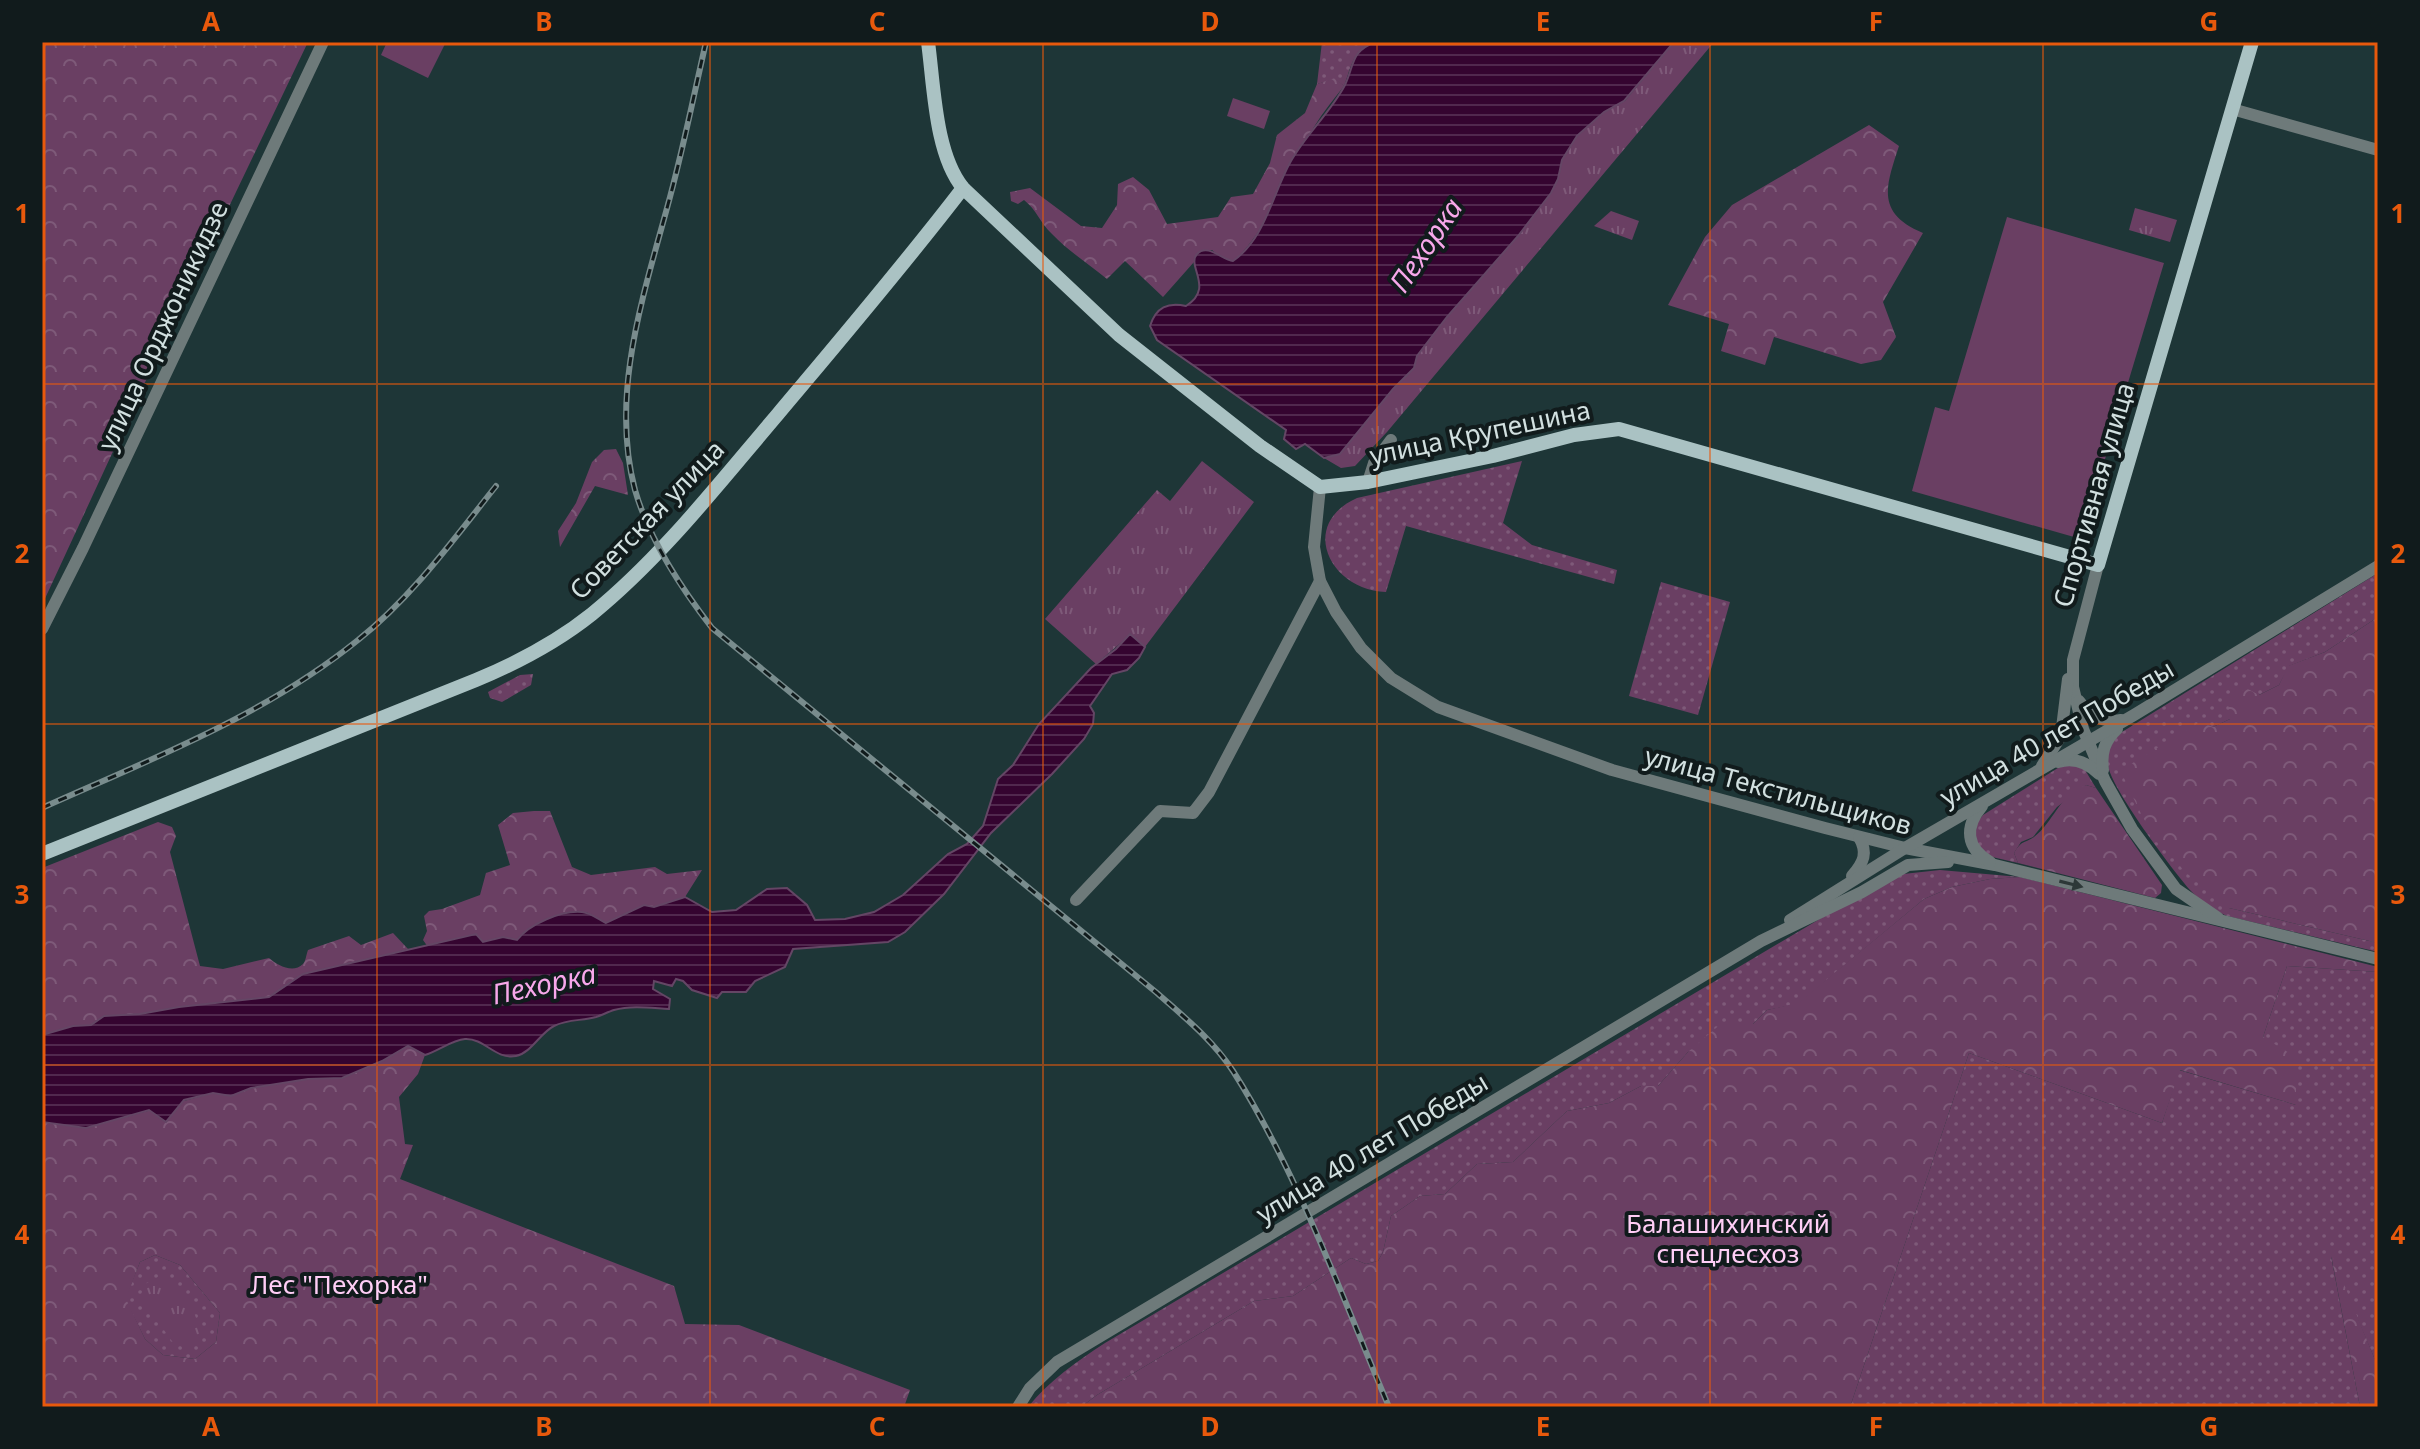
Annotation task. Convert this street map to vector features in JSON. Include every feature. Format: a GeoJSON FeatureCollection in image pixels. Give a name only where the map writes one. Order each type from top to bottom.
{"type":"FeatureCollection","features":[{"type":"Feature","properties":{"kind":"main road"},"geometry":{"type":"LineString","coordinates":[[928,42],[943,141],[950,167],[963,188],[1119,335],[1260,446],[1320,487]]}},
{"type":"Feature","properties":{"kind":"main road","name":"Спортивная улица"},"geometry":{"type":"LineString","coordinates":[[2098,565],[2252,42]]}},
{"type":"Feature","properties":{"kind":"main road","name":"Советская улица"},"geometry":{"type":"LineString","coordinates":[[42,854],[489,675],[571,629],[618,591],[717,486],[883,289],[963,188]]}},
{"type":"Feature","properties":{"kind":"main road","name":"улица Крупешина"},"geometry":{"type":"LineString","coordinates":[[1320,487],[1368,482],[1493,456],[1574,435],[1619,429],[2098,565]]}},
{"type":"Feature","properties":{"kind":"street","name":"улица Орджоникидзе"},"geometry":{"type":"LineString","coordinates":[[42,629],[323,42]]}},
{"type":"Feature","properties":{"kind":"street"},"geometry":{"type":"LineString","coordinates":[[2232,109],[2378,150]]}},
{"type":"Feature","properties":{"kind":"street"},"geometry":{"type":"LineString","coordinates":[[1368,482],[1374,463],[1391,440]]}},
{"type":"Feature","properties":{"kind":"street","name":"улица Текстильщиков"},"geometry":{"type":"LineString","coordinates":[[1320,487],[1314,547],[1320,581],[1336,612],[1361,648],[1391,678],[1438,707],[1612,770],[1859,837],[1995,865],[2378,959]]}},
{"type":"Feature","properties":{"kind":"street","name":"Спортивная улица"},"geometry":{"type":"LineString","coordinates":[[2098,565],[2073,660],[2073,687],[2088,741],[2105,781],[2132,829],[2176,889],[2224,923]]}},
{"type":"Feature","properties":{"kind":"street","name":"улица 40 лет Победы"},"geometry":{"type":"LineString","coordinates":[[1018,1407],[1030,1388],[1057,1362],[1761,941],[1905,848],[2134,715],[2378,566]]}},
{"type":"Feature","properties":{"kind":"street"},"geometry":{"type":"LineString","coordinates":[[1076,900],[1160,811],[1193,813],[1320,581]]}},
{"type":"Feature","properties":{"kind":"street"},"geometry":{"type":"LineString","coordinates":[[2033,773],[2049,757],[2061,736],[2066,687],[2073,660]]}},
{"type":"Feature","properties":{"kind":"street"},"geometry":{"type":"LineString","coordinates":[[2073,687],[2083,706],[2098,718],[2113,721],[2134,715]]}},
{"type":"Feature","properties":{"kind":"street"},"geometry":{"type":"LineString","coordinates":[[2105,781],[2102,758],[2106,742],[2134,715]]}},
{"type":"Feature","properties":{"kind":"street"},"geometry":{"type":"LineString","coordinates":[[2033,773],[2061,761],[2075,760],[2089,765],[2105,781]]}},
{"type":"Feature","properties":{"kind":"street"},"geometry":{"type":"LineString","coordinates":[[1991,799],[1974,818],[1968,837],[1976,853],[1995,865]]}},
{"type":"Feature","properties":{"kind":"street"},"geometry":{"type":"LineString","coordinates":[[1838,889],[1863,864],[1865,851],[1859,837]]}},
{"type":"Feature","properties":{"kind":"street","name":"улица 40 лет Победы"},"geometry":{"type":"LineString","coordinates":[[1761,941],[1862,892],[1908,865],[1929,862],[1995,865]]}},
{"type":"Feature","properties":{"kind":"street"},"geometry":{"type":"LineString","coordinates":[[2157,906],[2171,905],[2176,889]]}},
{"type":"Feature","properties":{"kind":"green space"},"geometry":{"type":"Polygon","coordinates":[[[42,42],[308,42],[42,605],[42,42]]]}},
{"type":"Feature","properties":{"kind":"green space"},"geometry":{"type":"Polygon","coordinates":[[[387,42],[446,42],[428,78],[381,55],[387,42]]]}},
{"type":"Feature","properties":{"kind":"green space"},"geometry":{"type":"Polygon","coordinates":[[[1322,42],[1375,42],[1357,54],[1344,86],[1335,79],[1317,84],[1322,42]]]}},
{"type":"Feature","properties":{"kind":"green space"},"geometry":{"type":"Polygon","coordinates":[[[1674,42],[1714,42],[1387,432],[1355,466],[1341,468],[1324,458],[1340,454],[1414,368],[1417,356],[1447,317],[1518,236],[1551,193],[1562,160],[1577,136],[1604,112],[1625,101],[1674,42]]]}},
{"type":"Feature","properties":{"kind":"green space"},"geometry":{"type":"Polygon","coordinates":[[[1335,78],[1344,86],[1314,127],[1267,218],[1245,250],[1233,261],[1224,260],[1212,250],[1196,255],[1194,262],[1163,297],[1125,261],[1107,279],[1058,240],[1024,200],[1018,204],[1011,201],[1010,192],[1030,188],[1081,226],[1102,228],[1117,205],[1118,184],[1133,177],[1149,190],[1167,224],[1218,217],[1231,197],[1253,194],[1270,163],[1277,135],[1305,113],[1317,84],[1335,78]]]}},
{"type":"Feature","properties":{"kind":"green space"},"geometry":{"type":"Polygon","coordinates":[[[1233,98],[1270,111],[1264,129],[1227,116],[1233,98]]]}},
{"type":"Feature","properties":{"kind":"green space"},"geometry":{"type":"Polygon","coordinates":[[[1869,125],[1899,146],[1888,197],[1897,217],[1923,233],[1883,302],[1896,337],[1881,360],[1861,364],[1774,337],[1765,365],[1721,351],[1729,324],[1668,305],[1705,237],[1732,205],[1869,125]]]}},
{"type":"Feature","properties":{"kind":"green space"},"geometry":{"type":"Polygon","coordinates":[[[2135,208],[2177,220],[2170,242],[2129,230],[2135,208]]]}},
{"type":"Feature","properties":{"kind":"green space"},"geometry":{"type":"Polygon","coordinates":[[[1611,211],[1639,221],[1632,240],[1594,226],[1611,211]]]}},
{"type":"Feature","properties":{"kind":"green space"},"geometry":{"type":"Polygon","coordinates":[[[2007,217],[2164,263],[2081,539],[1912,491],[1935,407],[1949,411],[2007,217]]]}},
{"type":"Feature","properties":{"kind":"green space"},"geometry":{"type":"Polygon","coordinates":[[[616,449],[623,463],[628,495],[595,486],[560,547],[558,531],[576,503],[592,462],[604,450],[616,449]]]}},
{"type":"Feature","properties":{"kind":"green space"},"geometry":{"type":"Polygon","coordinates":[[[1202,461],[1254,502],[1145,647],[1130,635],[1096,664],[1045,619],[1157,490],[1170,501],[1202,461]]]}},
{"type":"Feature","properties":{"kind":"green space"},"geometry":{"type":"Polygon","coordinates":[[[1522,461],[1503,523],[1532,545],[1617,570],[1614,584],[1406,526],[1386,592],[1367,589],[1350,581],[1328,555],[1325,539],[1328,524],[1339,510],[1357,498],[1522,461]]]}},
{"type":"Feature","properties":{"kind":"green space"},"geometry":{"type":"Polygon","coordinates":[[[2378,573],[2378,617],[2325,652],[2289,666],[2279,685],[2213,727],[2229,908],[2378,943],[2378,952],[2227,916],[2203,902],[2171,866],[2131,810],[2111,776],[2108,755],[2110,747],[2122,732],[2378,573]]]}},
{"type":"Feature","properties":{"kind":"green space"},"geometry":{"type":"Polygon","coordinates":[[[1661,582],[1730,602],[1698,715],[1629,696],[1661,582]]]}},
{"type":"Feature","properties":{"kind":"green space"},"geometry":{"type":"Polygon","coordinates":[[[2378,617],[2378,943],[2229,908],[2184,871],[2143,818],[2123,776],[2126,767],[2200,722],[2213,727],[2230,719],[2228,702],[2246,688],[2259,695],[2279,685],[2288,666],[2325,652],[2378,617]]]}},
{"type":"Feature","properties":{"kind":"green space"},"geometry":{"type":"Polygon","coordinates":[[[533,674],[531,685],[502,702],[490,698],[488,692],[520,675],[533,674]]]}},
{"type":"Feature","properties":{"kind":"green space"},"geometry":{"type":"Polygon","coordinates":[[[2073,764],[2085,770],[2096,788],[2086,785],[2057,807],[2033,837],[2021,842],[2014,853],[2018,863],[1988,856],[1975,845],[1974,826],[1983,815],[2061,766],[2073,764]]]}},
{"type":"Feature","properties":{"kind":"green space"},"geometry":{"type":"Polygon","coordinates":[[[2086,785],[2096,788],[2162,885],[2161,893],[2155,898],[2018,863],[2014,853],[2019,846],[2041,831],[2063,802],[2086,785]]]}},
{"type":"Feature","properties":{"kind":"green space"},"geometry":{"type":"Polygon","coordinates":[[[550,811],[572,867],[591,875],[655,867],[667,874],[702,870],[685,897],[654,907],[644,905],[606,923],[586,912],[517,940],[503,937],[483,942],[476,934],[428,947],[423,940],[427,931],[424,916],[429,911],[480,895],[486,873],[510,865],[498,825],[513,813],[550,811]]]}},
{"type":"Feature","properties":{"kind":"green space"},"geometry":{"type":"Polygon","coordinates":[[[158,822],[172,827],[176,836],[170,852],[200,966],[223,969],[269,958],[281,966],[295,968],[304,963],[308,950],[349,936],[361,945],[393,933],[408,949],[303,974],[269,997],[179,1007],[73,1026],[42,1035],[42,868],[158,822]]]}},
{"type":"Feature","properties":{"kind":"green space"},"geometry":{"type":"Polygon","coordinates":[[[1940,870],[2020,877],[1952,887],[1924,899],[1798,1004],[1767,1010],[1753,1024],[1688,1052],[1658,1086],[1641,1086],[1609,1103],[1567,1111],[1513,1162],[1477,1164],[1445,1194],[1420,1196],[1391,1216],[1378,1261],[1366,1264],[1351,1258],[1293,1296],[1254,1301],[1081,1407],[1028,1407],[1064,1372],[1105,1343],[1894,875],[1940,870]]]}},
{"type":"Feature","properties":{"kind":"green space","name":"Балашихинский спецлесхоз"},"geometry":{"type":"Polygon","coordinates":[[[2020,877],[2378,967],[2378,972],[2287,966],[2263,1037],[2296,1057],[2296,1105],[2180,1070],[2162,1123],[1969,1053],[1850,1407],[1081,1407],[1254,1301],[1293,1296],[1351,1258],[1366,1264],[1378,1261],[1391,1216],[1420,1196],[1445,1194],[1477,1164],[1513,1162],[1567,1111],[1609,1103],[1641,1086],[1658,1086],[1688,1052],[1723,1022],[1753,1024],[1767,1010],[1798,1003],[1924,899],[1952,887],[2020,877]]]}},
{"type":"Feature","properties":{"kind":"green space"},"geometry":{"type":"Polygon","coordinates":[[[2287,966],[2378,972],[2378,1367],[2331,1256],[2360,1407],[1850,1407],[1969,1053],[2162,1123],[2179,1070],[2296,1105],[2263,1037],[2287,966]]]}},
{"type":"Feature","properties":{"kind":"green space","name":"Лес \"Пехорка\""},"geometry":{"type":"Polygon","coordinates":[[[408,1046],[425,1055],[418,1074],[399,1097],[405,1144],[413,1145],[400,1179],[674,1286],[685,1324],[739,1325],[910,1390],[904,1407],[42,1407],[42,1122],[86,1128],[213,1093],[231,1096],[251,1088],[308,1079],[342,1078],[408,1046]],[[155,1255],[140,1262],[126,1299],[145,1339],[163,1355],[195,1359],[216,1342],[220,1313],[180,1265],[155,1255]]]}},
{"type":"Feature","properties":{"kind":"green space"},"geometry":{"type":"Polygon","coordinates":[[[2330,1250],[2378,1367],[2378,1407],[2360,1407],[2330,1250]]]}},
{"type":"Feature","properties":{"kind":"green space"},"geometry":{"type":"Polygon","coordinates":[[[155,1255],[180,1265],[220,1313],[216,1342],[195,1359],[163,1355],[145,1339],[125,1299],[140,1262],[155,1255]]]}},
{"type":"Feature","properties":{"kind":"green space"},"geometry":{"type":"Polygon","coordinates":[[[160,1276],[176,1286],[197,1320],[200,1339],[188,1348],[174,1344],[141,1298],[143,1285],[160,1276]]]}},
{"type":"Feature","properties":{"kind":"water","name":"Пехорка"},"geometry":{"type":"Polygon","coordinates":[[[1375,42],[1674,42],[1624,101],[1604,112],[1577,136],[1562,160],[1551,193],[1518,236],[1447,317],[1417,356],[1414,368],[1340,454],[1324,458],[1305,444],[1296,449],[1284,439],[1286,430],[1157,340],[1150,326],[1159,310],[1174,305],[1186,306],[1194,299],[1199,285],[1195,265],[1197,254],[1206,250],[1233,261],[1253,240],[1297,151],[1339,95],[1357,54],[1375,42]]]}},
{"type":"Feature","properties":{"kind":"water","name":"Пехорка"},"geometry":{"type":"Polygon","coordinates":[[[1130,634],[1145,647],[1127,670],[1112,674],[1090,706],[1094,713],[1093,724],[1084,739],[991,833],[944,894],[905,932],[888,942],[793,949],[785,967],[755,981],[746,992],[722,992],[717,998],[692,990],[676,979],[672,986],[654,981],[653,989],[670,999],[669,1009],[621,1008],[596,1017],[559,1024],[516,1056],[502,1055],[478,1042],[465,1039],[425,1055],[408,1046],[342,1078],[308,1079],[251,1088],[231,1096],[213,1093],[184,1100],[166,1122],[149,1110],[86,1128],[42,1122],[42,1035],[73,1026],[91,1025],[104,1016],[269,997],[303,974],[476,934],[483,942],[503,937],[517,940],[538,924],[574,912],[588,914],[606,923],[644,905],[654,907],[685,897],[712,912],[736,910],[767,889],[787,888],[807,905],[815,920],[845,919],[874,912],[903,895],[948,854],[967,844],[983,826],[998,779],[1013,765],[1039,724],[1091,668],[1130,634]]]}},
{"type":"Feature","properties":{"kind":"railway"},"geometry":{"type":"LineString","coordinates":[[706,42],[675,178],[641,305],[628,379],[628,453],[635,490],[657,545],[712,628],[1157,993],[1216,1049],[1233,1071],[1278,1150],[1389,1407]]}},
{"type":"Feature","properties":{"kind":"railway"},"geometry":{"type":"LineString","coordinates":[[42,808],[206,734],[322,667],[358,640],[396,605],[496,486]]}}]}
